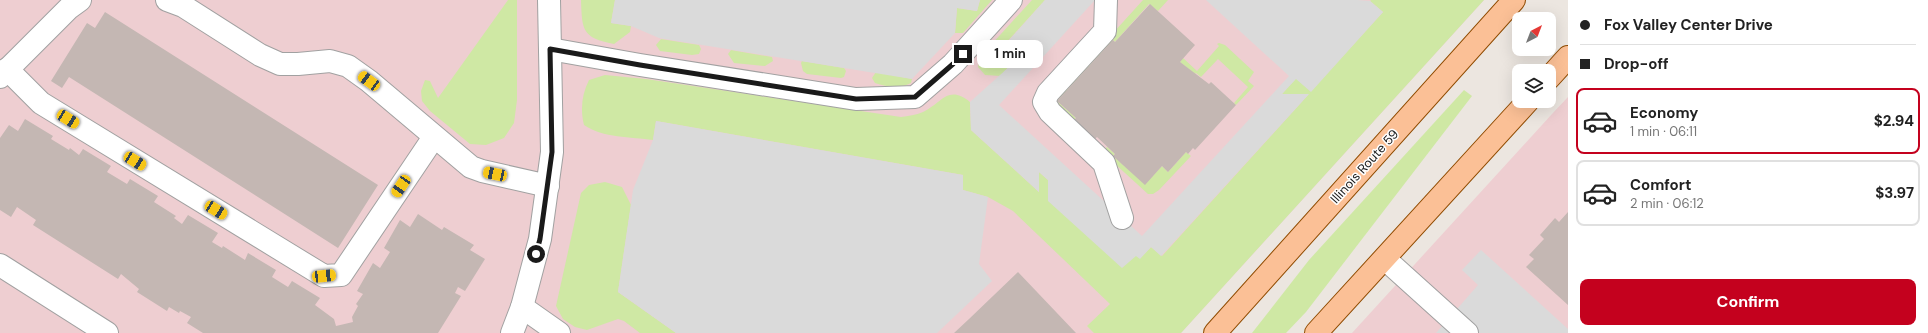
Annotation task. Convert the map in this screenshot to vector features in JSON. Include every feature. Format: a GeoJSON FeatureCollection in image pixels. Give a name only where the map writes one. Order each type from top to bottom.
{"type":"FeatureCollection","features":[{"type":"Feature","properties":{"kind":"main road","name":"Illinois Route 59"},"geometry":{"type":"LineString","coordinates":[[1215,333],[1514,0]]}},
{"type":"Feature","properties":{"kind":"main road"},"geometry":{"type":"LineString","coordinates":[[1556,70],[1568,57]]}},
{"type":"Feature","properties":{"kind":"main road"},"geometry":{"type":"LineString","coordinates":[[1316,333],[1522,108]]}},
{"type":"Feature","properties":{"kind":"street"},"geometry":{"type":"LineString","coordinates":[[80,0],[69,8],[3,73],[41,103],[324,276],[341,275],[434,137]]}},
{"type":"Feature","properties":{"kind":"street"},"geometry":{"type":"LineString","coordinates":[[167,0],[183,6],[260,55],[280,64],[330,61],[348,66],[369,81],[471,167],[482,172],[548,186]]}},
{"type":"Feature","properties":{"kind":"street"},"geometry":{"type":"LineString","coordinates":[[512,333],[522,307],[540,239],[552,152],[549,0]]}},
{"type":"Feature","properties":{"kind":"street"},"geometry":{"type":"LineString","coordinates":[[550,49],[640,65],[856,99],[915,97],[953,64],[1011,0]]}},
{"type":"Feature","properties":{"kind":"street"},"geometry":{"type":"LineString","coordinates":[[1106,0],[1104,31],[1048,93],[1044,102],[1050,112],[1104,163],[1122,218]]}},
{"type":"Feature","properties":{"kind":"street"},"geometry":{"type":"LineString","coordinates":[[1385,259],[1467,333]]}},
{"type":"Feature","properties":{"kind":"street"},"geometry":{"type":"LineString","coordinates":[[0,265],[107,333]]}},
{"type":"Feature","properties":{"kind":"street"},"geometry":{"type":"LineString","coordinates":[[522,307],[559,333]]}},
{"type":"Feature","properties":{"kind":"shaded area"},"geometry":{"type":"Polygon","coordinates":[[[0,0],[1484,0],[1181,333],[0,333],[0,0]]]}},
{"type":"Feature","properties":{"kind":"shaded area"},"geometry":{"type":"Polygon","coordinates":[[[615,0],[980,0],[977,11],[957,8],[955,33],[912,79],[659,38],[631,26],[611,23],[615,0]]]}},
{"type":"Feature","properties":{"kind":"shaded area"},"geometry":{"type":"Polygon","coordinates":[[[1045,0],[1095,0],[999,105],[1142,236],[1289,76],[1206,0],[1357,0],[1370,1],[1383,12],[1311,92],[1296,79],[1282,94],[1309,94],[1161,256],[1151,247],[1140,259],[1136,256],[1122,268],[1048,201],[1048,180],[1039,172],[1039,192],[971,130],[970,102],[1010,66],[985,67],[1045,0]]]}},
{"type":"Feature","properties":{"kind":"shaded area"},"geometry":{"type":"Polygon","coordinates":[[[1568,97],[1568,333],[1352,333],[1552,114],[1568,97]]]}},
{"type":"Feature","properties":{"kind":"shaded area"},"geometry":{"type":"Polygon","coordinates":[[[656,121],[963,175],[963,190],[988,197],[979,264],[992,281],[937,333],[676,333],[618,292],[633,190],[653,140],[656,121]]]}},
{"type":"Feature","properties":{"kind":"shaded area"},"geometry":{"type":"Polygon","coordinates":[[[1481,250],[1568,329],[1568,333],[1436,333],[1478,285],[1462,270],[1481,250]]]}},
{"type":"Feature","properties":{"kind":"green space"},"geometry":{"type":"Polygon","coordinates":[[[508,0],[517,0],[517,100],[514,123],[504,138],[486,145],[470,144],[430,111],[422,101],[421,91],[425,80],[430,81],[438,98],[508,0]]]}},
{"type":"Feature","properties":{"kind":"green space"},"geometry":{"type":"Polygon","coordinates":[[[581,0],[615,0],[611,23],[631,26],[630,32],[614,44],[595,39],[583,26],[581,0]]]}},
{"type":"Feature","properties":{"kind":"green space"},"geometry":{"type":"Polygon","coordinates":[[[980,0],[992,0],[963,33],[955,33],[957,8],[977,11],[980,0]]]}},
{"type":"Feature","properties":{"kind":"green space"},"geometry":{"type":"Polygon","coordinates":[[[1032,0],[1045,0],[985,66],[1010,65],[1001,76],[985,75],[978,67],[980,57],[1032,0]]]}},
{"type":"Feature","properties":{"kind":"green space"},"geometry":{"type":"Polygon","coordinates":[[[1143,0],[1168,0],[1158,11],[1149,4],[1115,42],[1113,40],[1057,101],[1076,118],[1072,122],[1054,107],[1054,98],[1143,0]]]}},
{"type":"Feature","properties":{"kind":"green space"},"geometry":{"type":"Polygon","coordinates":[[[1484,0],[1181,333],[1094,333],[1087,326],[1110,304],[1013,211],[988,197],[963,190],[963,175],[656,121],[653,140],[608,135],[584,125],[582,113],[582,102],[589,80],[605,75],[646,79],[901,117],[923,112],[945,97],[956,95],[970,102],[971,130],[1039,192],[1039,172],[1048,180],[1049,201],[1140,258],[1151,247],[1162,256],[1308,95],[1282,94],[1296,78],[1311,91],[1383,12],[1370,1],[1484,0]]]}},
{"type":"Feature","properties":{"kind":"green space"},"geometry":{"type":"Polygon","coordinates":[[[661,39],[699,45],[701,49],[699,54],[692,55],[660,51],[656,45],[661,39]]]}},
{"type":"Feature","properties":{"kind":"green space"},"geometry":{"type":"Polygon","coordinates":[[[1219,43],[1225,45],[1254,72],[1248,81],[1254,86],[1236,105],[1234,103],[1248,87],[1218,59],[1201,77],[1180,62],[1183,58],[1197,71],[1219,46],[1217,44],[1219,43]]]}},
{"type":"Feature","properties":{"kind":"green space"},"geometry":{"type":"Polygon","coordinates":[[[731,50],[772,57],[773,61],[765,66],[734,63],[728,54],[731,50]]]}},
{"type":"Feature","properties":{"kind":"green space"},"geometry":{"type":"Polygon","coordinates":[[[802,61],[844,68],[846,71],[844,77],[841,78],[807,74],[803,71],[802,61]]]}},
{"type":"Feature","properties":{"kind":"green space"},"geometry":{"type":"Polygon","coordinates":[[[876,72],[912,79],[911,83],[893,87],[884,86],[875,83],[872,78],[876,72]]]}},
{"type":"Feature","properties":{"kind":"green space"},"geometry":{"type":"Polygon","coordinates":[[[1464,90],[1472,96],[1306,312],[1286,333],[1252,333],[1309,260],[1464,90]]]}},
{"type":"Feature","properties":{"kind":"green space"},"geometry":{"type":"Polygon","coordinates":[[[1107,147],[1115,154],[1113,156],[1145,184],[1162,166],[1168,172],[1186,152],[1191,156],[1159,190],[1153,194],[1148,194],[1102,152],[1107,147]]]}},
{"type":"Feature","properties":{"kind":"green space"},"geometry":{"type":"Polygon","coordinates":[[[605,182],[622,187],[631,205],[618,292],[676,333],[640,333],[624,321],[618,319],[587,330],[575,327],[563,319],[556,306],[581,193],[589,185],[605,182]]]}},
{"type":"Feature","properties":{"kind":"building"},"geometry":{"type":"Polygon","coordinates":[[[1150,4],[1195,45],[1180,62],[1209,84],[1211,82],[1236,105],[1195,150],[1193,148],[1188,154],[1186,152],[1168,172],[1162,166],[1145,185],[1113,156],[1115,154],[1097,137],[1089,145],[1068,126],[1076,118],[1057,101],[1113,40],[1115,42],[1150,4]]]}},
{"type":"Feature","properties":{"kind":"building"},"geometry":{"type":"Polygon","coordinates":[[[105,12],[378,185],[338,248],[69,77],[62,88],[51,81],[87,23],[95,28],[105,12]]]}},
{"type":"Feature","properties":{"kind":"building"},"geometry":{"type":"Polygon","coordinates":[[[25,119],[53,136],[51,139],[69,150],[70,148],[79,155],[83,149],[111,166],[107,172],[127,184],[130,179],[158,196],[154,202],[176,216],[174,218],[182,224],[188,215],[218,233],[212,242],[222,248],[223,246],[245,260],[248,253],[276,270],[272,277],[288,287],[292,281],[320,298],[315,305],[334,319],[336,326],[353,322],[352,317],[358,306],[356,304],[363,294],[357,291],[373,263],[380,268],[390,252],[384,248],[400,220],[410,227],[418,214],[442,230],[444,227],[474,245],[470,250],[485,259],[465,291],[458,287],[455,293],[461,296],[438,333],[203,333],[187,323],[191,317],[180,311],[179,313],[169,307],[167,311],[137,292],[139,289],[121,274],[118,279],[33,225],[36,220],[17,207],[11,217],[0,210],[0,138],[9,125],[18,131],[25,119]]]}},
{"type":"Feature","properties":{"kind":"building"},"geometry":{"type":"Polygon","coordinates":[[[1568,212],[1568,305],[1526,267],[1534,259],[1529,255],[1544,239],[1540,235],[1555,218],[1559,222],[1568,212]]]}},
{"type":"Feature","properties":{"kind":"building"},"geometry":{"type":"Polygon","coordinates":[[[1018,272],[1076,333],[954,333],[969,319],[1018,272]]]}},
{"type":"Feature","properties":{"kind":"route"},"geometry":{"type":"LineString","coordinates":[[536,254],[540,239],[552,152],[550,49],[640,65],[856,99],[915,97],[963,54]]}}]}
